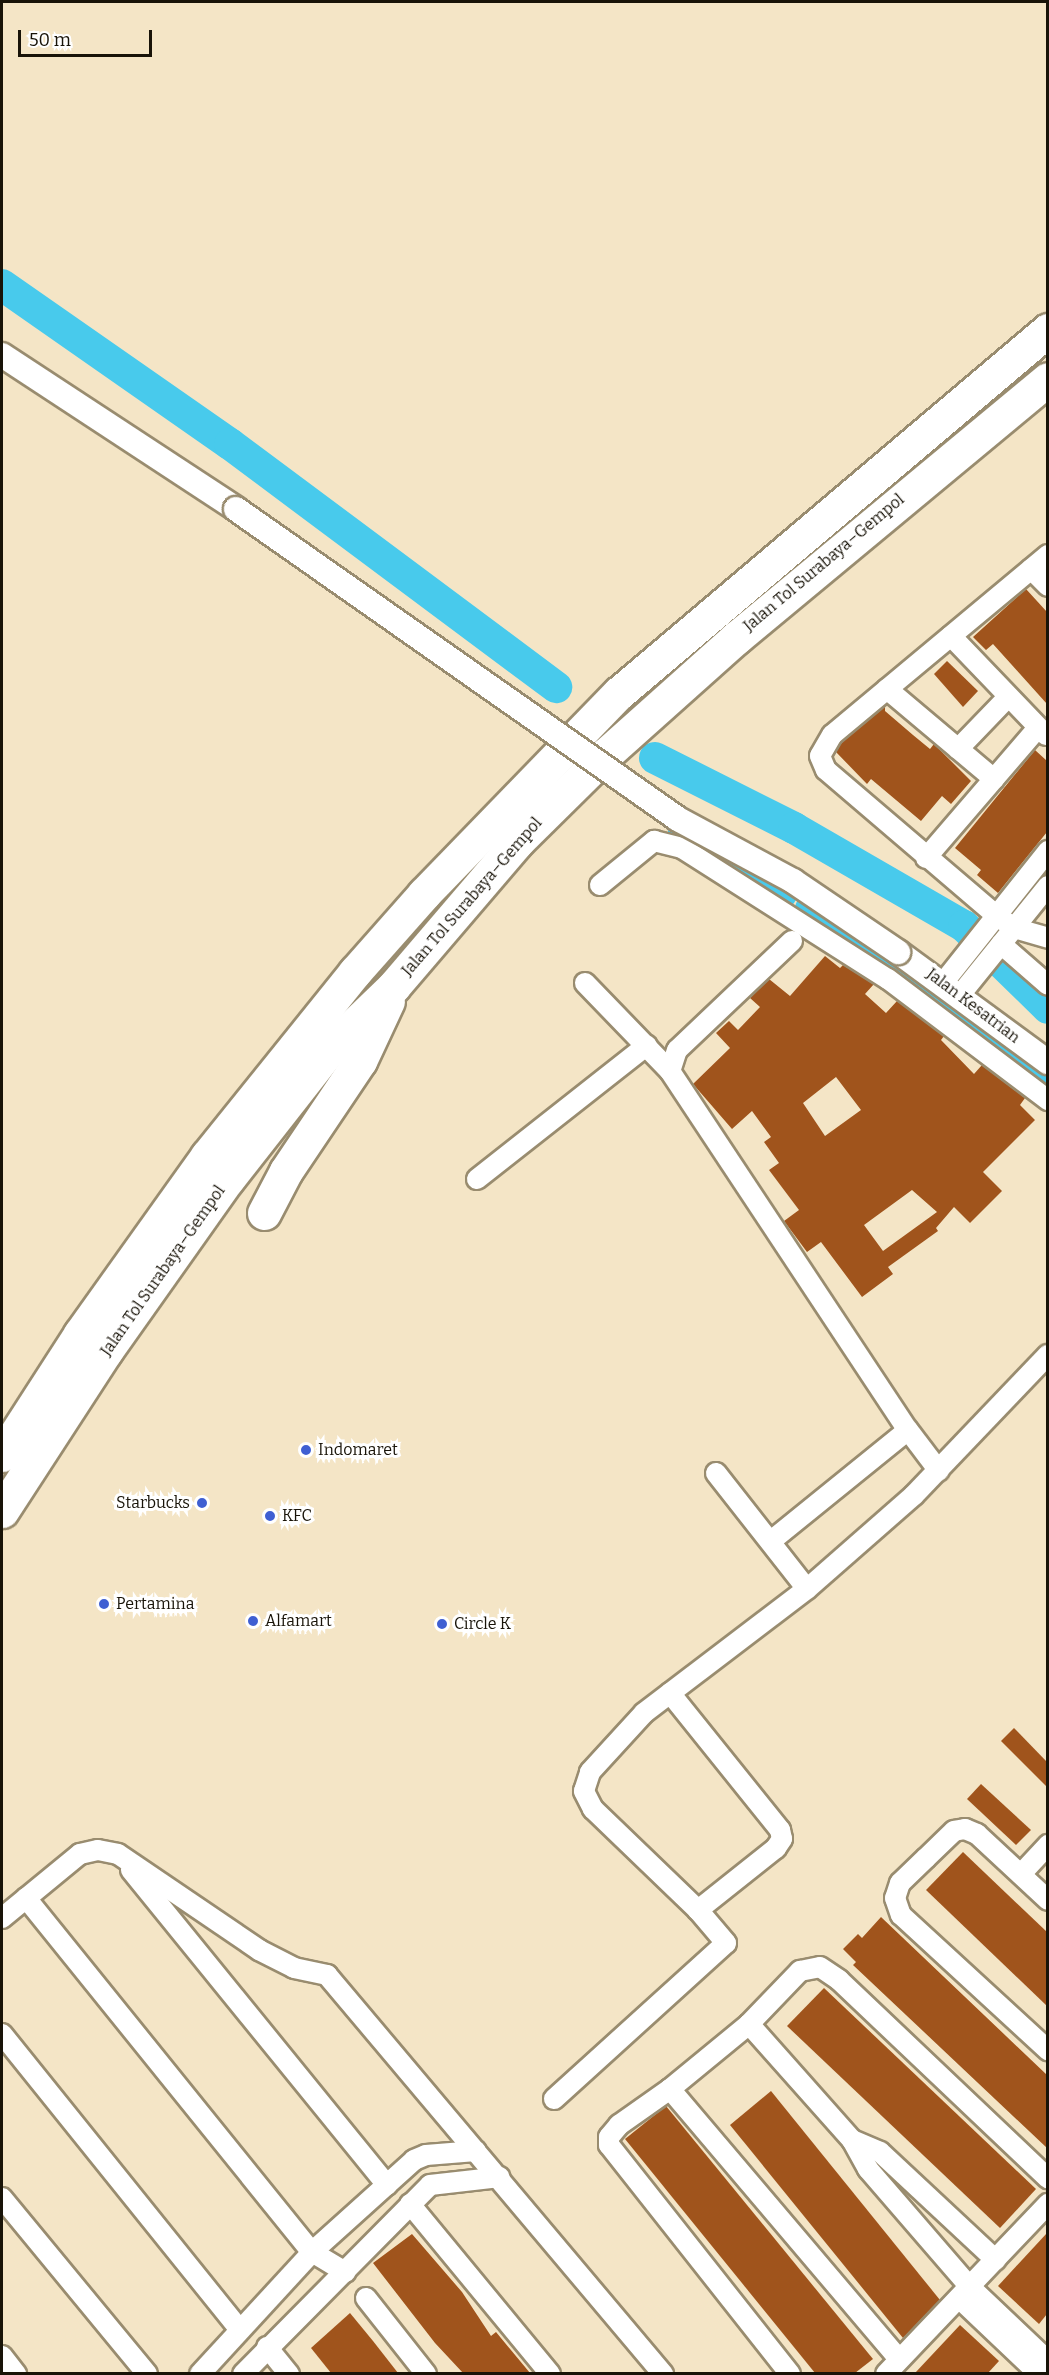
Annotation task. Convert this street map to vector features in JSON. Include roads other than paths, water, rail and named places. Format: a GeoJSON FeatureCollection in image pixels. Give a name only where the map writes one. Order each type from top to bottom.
{"type":"FeatureCollection","features":[{"type":"Feature","properties":{"kind":"highway","name":"Jalan Tol Surabaya–Gempol"},"geometry":{"type":"LineString","coordinates":[[2,1455],[80,1335],[215,1147],[355,972],[619,693],[1047,330]]}},
{"type":"Feature","properties":{"kind":"highway","name":"Jalan Tol Surabaya–Gempol"},"geometry":{"type":"LineString","coordinates":[[2,1511],[106,1351],[228,1179],[334,1044],[394,986],[517,842],[647,717],[912,488],[1047,379]]}},
{"type":"Feature","properties":{"kind":"highway"},"geometry":{"type":"LineString","coordinates":[[264,1212],[286,1170],[360,1061],[394,986]]}},
{"type":"Feature","properties":{"kind":"street","name":"Jalan Kesatrian"},"geometry":{"type":"LineString","coordinates":[[2,355],[236,509],[678,819],[793,881],[897,964],[939,987],[1047,1062]]}},
{"type":"Feature","properties":{"kind":"street"},"geometry":{"type":"LineString","coordinates":[[1047,555],[832,735],[820,756],[826,770],[926,858],[997,916],[1014,928],[1047,938]]}},
{"type":"Feature","properties":{"kind":"street"},"geometry":{"type":"LineString","coordinates":[[1031,569],[1047,586]]}},
{"type":"Feature","properties":{"kind":"street"},"geometry":{"type":"LineString","coordinates":[[926,858],[994,779],[1043,733],[951,636]]}},
{"type":"Feature","properties":{"kind":"street"},"geometry":{"type":"LineString","coordinates":[[887,689],[994,779]]}},
{"type":"Feature","properties":{"kind":"street"},"geometry":{"type":"LineString","coordinates":[[958,749],[1008,698]]}},
{"type":"Feature","properties":{"kind":"street"},"geometry":{"type":"LineString","coordinates":[[600,885],[645,846],[654,841],[664,842],[703,859],[795,917],[819,935],[897,964]]}},
{"type":"Feature","properties":{"kind":"street"},"geometry":{"type":"LineString","coordinates":[[939,987],[1047,850]]}},
{"type":"Feature","properties":{"kind":"street"},"geometry":{"type":"LineString","coordinates":[[939,987],[998,946],[1047,886]]}},
{"type":"Feature","properties":{"kind":"street"},"geometry":{"type":"LineString","coordinates":[[792,941],[795,917]]}},
{"type":"Feature","properties":{"kind":"street"},"geometry":{"type":"LineString","coordinates":[[670,1071],[677,1050],[792,941],[819,935]]}},
{"type":"Feature","properties":{"kind":"street"},"geometry":{"type":"LineString","coordinates":[[998,946],[1047,985]]}},
{"type":"Feature","properties":{"kind":"street"},"geometry":{"type":"LineString","coordinates":[[585,983],[670,1071],[908,1430],[939,1471]]}},
{"type":"Feature","properties":{"kind":"street"},"geometry":{"type":"LineString","coordinates":[[939,987],[1047,1100]]}},
{"type":"Feature","properties":{"kind":"street"},"geometry":{"type":"LineString","coordinates":[[477,1179],[647,1046]]}},
{"type":"Feature","properties":{"kind":"street"},"geometry":{"type":"LineString","coordinates":[[554,2099],[726,1943],[698,1910],[593,1809],[584,1791],[600,1757],[644,1713],[807,1589],[939,1471],[1047,1355]]}},
{"type":"Feature","properties":{"kind":"street"},"geometry":{"type":"LineString","coordinates":[[771,1541],[908,1430]]}},
{"type":"Feature","properties":{"kind":"street"},"geometry":{"type":"LineString","coordinates":[[716,1473],[807,1589]]}},
{"type":"Feature","properties":{"kind":"street"},"geometry":{"type":"LineString","coordinates":[[670,1693],[780,1830],[782,1839],[776,1848],[698,1910]]}},
{"type":"Feature","properties":{"kind":"street"},"geometry":{"type":"LineString","coordinates":[[1047,1900],[978,1834],[959,1829],[900,1884],[895,1898],[901,1916],[1047,2050]]}},
{"type":"Feature","properties":{"kind":"street"},"geometry":{"type":"LineString","coordinates":[[1021,1874],[1047,1845]]}},
{"type":"Feature","properties":{"kind":"street"},"geometry":{"type":"LineString","coordinates":[[2,1918],[80,1854],[98,1850],[118,1854],[259,1950],[294,1968],[327,1975],[500,2177],[663,2373]]}},
{"type":"Feature","properties":{"kind":"street"},"geometry":{"type":"LineString","coordinates":[[118,1854],[387,2185]]}},
{"type":"Feature","properties":{"kind":"street"},"geometry":{"type":"LineString","coordinates":[[27,1898],[312,2252],[345,2272]]}},
{"type":"Feature","properties":{"kind":"street"},"geometry":{"type":"LineString","coordinates":[[790,2373],[609,2145],[609,2137],[619,2125],[670,2089],[749,2024],[800,1971],[820,1967],[839,1980],[1047,2178]]}},
{"type":"Feature","properties":{"kind":"street"},"geometry":{"type":"LineString","coordinates":[[749,2024],[852,2140],[868,2169],[964,2292],[1037,2361]]}},
{"type":"Feature","properties":{"kind":"street"},"geometry":{"type":"LineString","coordinates":[[2,2034],[238,2328]]}},
{"type":"Feature","properties":{"kind":"street"},"geometry":{"type":"LineString","coordinates":[[670,2089],[900,2359]]}},
{"type":"Feature","properties":{"kind":"street"},"geometry":{"type":"LineString","coordinates":[[852,2140],[880,2152],[996,2260]]}},
{"type":"Feature","properties":{"kind":"street"},"geometry":{"type":"LineString","coordinates":[[200,2373],[238,2328],[312,2252],[420,2156],[476,2151]]}},
{"type":"Feature","properties":{"kind":"street"},"geometry":{"type":"LineString","coordinates":[[243,2373],[430,2185],[500,2177]]}},
{"type":"Feature","properties":{"kind":"street"},"geometry":{"type":"LineString","coordinates":[[2,2198],[147,2373]]}},
{"type":"Feature","properties":{"kind":"street"},"geometry":{"type":"LineString","coordinates":[[410,2204],[550,2373]]}},
{"type":"Feature","properties":{"kind":"street"},"geometry":{"type":"LineString","coordinates":[[886,2373],[1047,2204]]}},
{"type":"Feature","properties":{"kind":"street"},"geometry":{"type":"LineString","coordinates":[[366,2298],[426,2373]]}},
{"type":"Feature","properties":{"kind":"street"},"geometry":{"type":"LineString","coordinates":[[267,2347],[289,2373]]}},
{"type":"Feature","properties":{"kind":"street"},"geometry":{"type":"LineString","coordinates":[[2,2356],[16,2373]]}},
{"type":"Feature","properties":{"kind":"waterway"},"geometry":{"type":"LineString","coordinates":[[2,285],[230,444],[556,687]]}},
{"type":"Feature","properties":{"kind":"waterway"},"geometry":{"type":"LineString","coordinates":[[655,758],[794,828],[964,926],[1048,1008]]}},
{"type":"Feature","properties":{"kind":"waterway"},"geometry":{"type":"LineString","coordinates":[[684,832],[781,894]]}},
{"type":"Feature","properties":{"kind":"waterway"},"geometry":{"type":"LineString","coordinates":[[811,909],[942,1001],[1048,1085]]}},
{"type":"Feature","properties":{"kind":"place","name":"Indomaret"},"geometry":{"type":"Point","coordinates":[306,1450]}},
{"type":"Feature","properties":{"kind":"place","name":"Starbucks"},"geometry":{"type":"Point","coordinates":[202,1503]}},
{"type":"Feature","properties":{"kind":"place","name":"KFC"},"geometry":{"type":"Point","coordinates":[270,1516]}},
{"type":"Feature","properties":{"kind":"place","name":"Pertamina"},"geometry":{"type":"Point","coordinates":[104,1604]}},
{"type":"Feature","properties":{"kind":"place","name":"Alfamart"},"geometry":{"type":"Point","coordinates":[253,1621]}},
{"type":"Feature","properties":{"kind":"place","name":"Circle K"},"geometry":{"type":"Point","coordinates":[442,1624]}}]}
